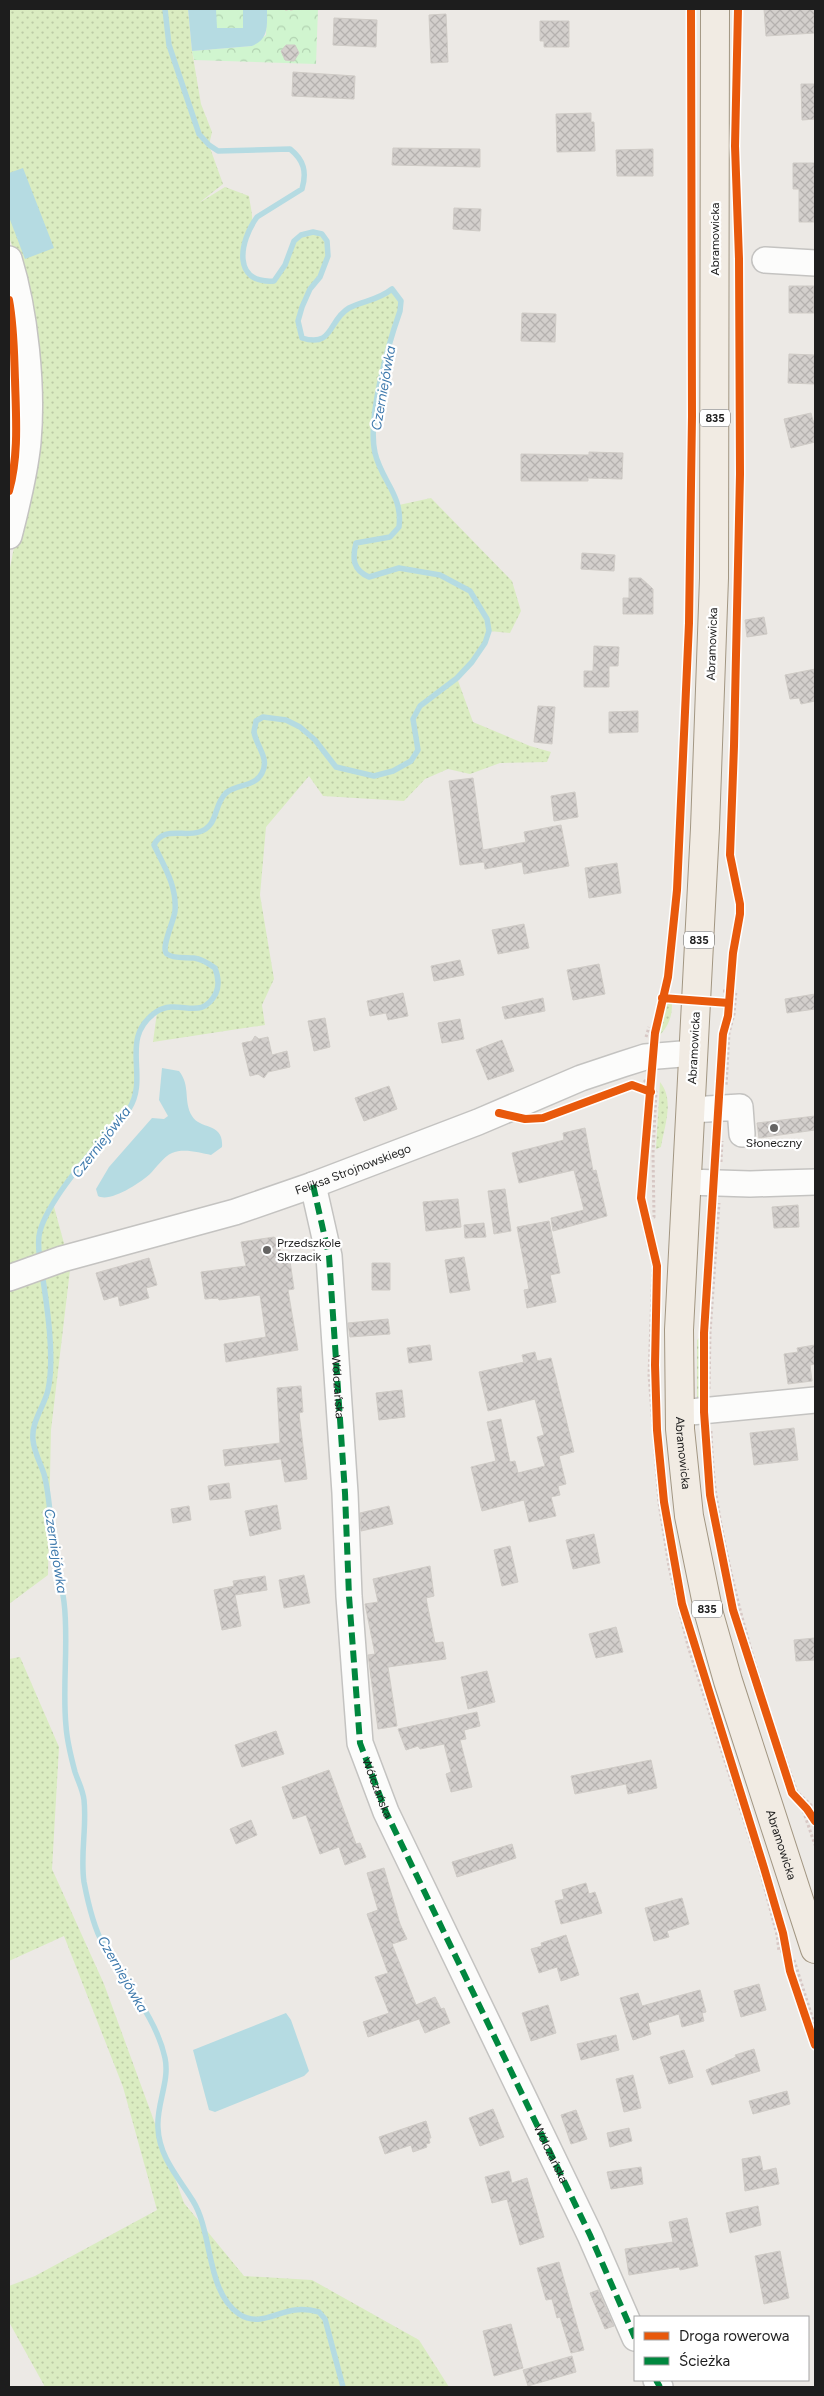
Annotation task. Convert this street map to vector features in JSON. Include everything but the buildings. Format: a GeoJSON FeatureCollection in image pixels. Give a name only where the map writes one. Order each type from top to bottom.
{"type":"FeatureCollection","features":[{"type":"Feature","properties":{"kind":"main road","name":"Abramowicka"},"geometry":{"type":"LineString","coordinates":[[715,9],[714,578],[688,1182],[679,1330],[692,1413],[689,1516],[708,1614],[811,1957]]}},
{"type":"Feature","properties":{"kind":"street"},"geometry":{"type":"LineString","coordinates":[[9,259],[14,297],[25,339],[28,439],[24,470],[9,536]]}},
{"type":"Feature","properties":{"kind":"street"},"geometry":{"type":"LineString","coordinates":[[765,260],[815,263]]}},
{"type":"Feature","properties":{"kind":"street","name":"Feliksa Strojnowskiego"},"geometry":{"type":"LineString","coordinates":[[15,1275],[62,1259],[234,1212],[313,1185],[478,1122],[648,1050],[694,1053]]}},
{"type":"Feature","properties":{"kind":"street"},"geometry":{"type":"LineString","coordinates":[[691,1110],[740,1107],[742,1134]]}},
{"type":"Feature","properties":{"kind":"street"},"geometry":{"type":"LineString","coordinates":[[688,1182],[750,1184],[815,1182]]}},
{"type":"Feature","properties":{"kind":"street","name":"Wólczańska"},"geometry":{"type":"LineString","coordinates":[[313,1185],[328,1256],[345,1493],[349,1606],[360,1743],[386,1812],[590,2236],[634,2336]]}},
{"type":"Feature","properties":{"kind":"street"},"geometry":{"type":"LineString","coordinates":[[692,1413],[815,1400]]}},
{"type":"Feature","properties":{"kind":"path"},"geometry":{"type":"LineString","coordinates":[[285,9],[295,9]]}},
{"type":"Feature","properties":{"kind":"path"},"geometry":{"type":"LineString","coordinates":[[731,981],[728,1016],[723,1034],[704,1333],[692,1413],[733,1610],[792,1793],[815,1821]]}},
{"type":"Feature","properties":{"kind":"path"},"geometry":{"type":"LineString","coordinates":[[644,1168],[651,1092],[648,1050],[657,1025]]}},
{"type":"Feature","properties":{"kind":"path"},"geometry":{"type":"LineString","coordinates":[[638,1087],[651,1092]]}},
{"type":"Feature","properties":{"kind":"path"},"geometry":{"type":"LineString","coordinates":[[644,1212],[657,1266],[655,1375],[663,1493],[682,1604],[764,1868],[783,1933],[790,1971],[813,2037]]}},
{"type":"Feature","properties":{"kind":"path"},"geometry":{"type":"LineString","coordinates":[[790,1971],[811,1957]]}},
{"type":"Feature","properties":{"kind":"green space"},"geometry":{"type":"Polygon","coordinates":[[[9,9],[188,9],[192,51],[201,104],[212,132],[209,145],[223,184],[199,203],[225,187],[249,196],[252,223],[243,259],[247,272],[257,279],[274,281],[285,265],[294,241],[301,235],[313,232],[322,234],[327,241],[328,256],[320,277],[309,289],[298,321],[302,338],[312,340],[320,340],[325,337],[337,319],[349,308],[381,296],[392,289],[399,296],[401,301],[400,313],[387,354],[375,411],[374,440],[379,468],[399,505],[431,498],[512,581],[521,611],[510,633],[489,631],[476,656],[457,678],[473,722],[530,746],[551,752],[547,762],[500,763],[470,774],[448,769],[425,779],[404,801],[323,796],[309,776],[266,827],[260,895],[274,979],[262,1005],[265,1025],[153,1042],[157,1012],[145,1022],[136,1042],[138,1084],[133,1103],[53,1203],[65,1247],[10,1265],[26,1284],[70,1270],[51,1430],[48,1575],[9,1604],[9,573],[15,542],[26,293],[9,236],[9,9]]]}},
{"type":"Feature","properties":{"kind":"green space"},"geometry":{"type":"Polygon","coordinates":[[[216,9],[243,9],[243,28],[216,28],[216,9]]]}},
{"type":"Feature","properties":{"kind":"green space"},"geometry":{"type":"Polygon","coordinates":[[[267,9],[318,9],[316,64],[194,60],[192,51],[252,46],[266,35],[267,9]]]}},
{"type":"Feature","properties":{"kind":"green space"},"geometry":{"type":"Polygon","coordinates":[[[667,1004],[672,1004],[670,1018],[667,1026],[658,1037],[663,1009],[667,1004]]]}},
{"type":"Feature","properties":{"kind":"green space"},"geometry":{"type":"Polygon","coordinates":[[[660,1082],[667,1097],[668,1105],[661,1147],[656,1149],[660,1082]]]}},
{"type":"Feature","properties":{"kind":"green space"},"geometry":{"type":"Polygon","coordinates":[[[700,1337],[700,1405],[697,1403],[697,1340],[700,1337]]]}},
{"type":"Feature","properties":{"kind":"green space"},"geometry":{"type":"Polygon","coordinates":[[[20,1657],[59,1747],[52,1869],[104,1984],[184,2203],[244,2276],[312,2280],[419,2340],[449,2387],[45,2387],[9,2322],[9,2286],[35,2276],[157,2210],[123,2087],[64,1936],[9,1961],[9,1659],[20,1657]]]}},
{"type":"Feature","properties":{"kind":"water"},"geometry":{"type":"Polygon","coordinates":[[[188,9],[216,9],[217,28],[243,28],[243,9],[267,9],[266,31],[262,40],[252,46],[192,51],[188,9]]]}},
{"type":"Feature","properties":{"kind":"water"},"geometry":{"type":"Polygon","coordinates":[[[23,168],[54,248],[25,259],[9,217],[9,173],[23,168]]]}},
{"type":"Feature","properties":{"kind":"water"},"geometry":{"type":"Polygon","coordinates":[[[162,1068],[179,1071],[185,1082],[189,1110],[192,1116],[219,1134],[222,1139],[222,1147],[211,1155],[187,1151],[172,1153],[163,1159],[150,1174],[132,1187],[110,1197],[98,1196],[96,1189],[109,1167],[152,1118],[164,1119],[168,1116],[159,1100],[162,1068]]]}},
{"type":"Feature","properties":{"kind":"water"},"geometry":{"type":"Polygon","coordinates":[[[286,2013],[291,2020],[309,2071],[304,2076],[215,2112],[209,2110],[193,2050],[286,2013]]]}},
{"type":"Feature","properties":{"kind":"waterway","name":"Czerniejówka"},"geometry":{"type":"LineString","coordinates":[[40,1261],[39,1235],[50,1208],[76,1171],[123,1118],[135,1096],[137,1084],[136,1046],[139,1034],[145,1023],[156,1012],[165,1008],[204,1007],[210,1002],[217,990],[218,980],[215,968],[200,959],[173,957],[165,951],[166,941],[174,916],[175,902],[169,876],[154,845],[158,839],[168,834],[193,833],[205,829],[213,820],[219,803],[226,793],[259,778],[264,768],[264,757],[254,732],[256,721],[263,717],[286,720],[300,727],[315,740],[336,767],[374,776],[393,771],[411,761],[418,750],[413,719],[420,706],[457,678],[472,662],[485,643],[489,631],[487,619],[470,591],[440,575],[399,568],[369,577],[357,567],[354,559],[356,543],[390,537],[399,527],[398,506],[378,463],[373,438],[380,382],[400,311],[401,301],[392,289],[381,296],[349,308],[337,319],[330,331],[320,339],[302,338],[298,321],[302,307],[310,289],[320,277],[328,256],[327,241],[322,234],[313,232],[301,235],[294,241],[285,265],[274,281],[260,280],[251,276],[245,269],[243,249],[251,227],[257,217],[302,189],[303,167],[295,153],[290,149],[218,151],[209,145],[199,134],[169,45],[165,9]]}},
{"type":"Feature","properties":{"kind":"waterway","name":"Czerniejówka"},"geometry":{"type":"LineString","coordinates":[[42,1273],[51,1363],[48,1390],[34,1427],[33,1440],[46,1484],[53,1546],[64,1602],[66,1726],[72,1761],[84,1800],[83,1872],[91,1914],[103,1944],[147,2013],[161,2043],[165,2058],[166,2075],[158,2119],[159,2139],[166,2158],[199,2214],[215,2277],[221,2292],[228,2304],[246,2318],[267,2318],[295,2310],[319,2312],[325,2319],[343,2387]]}},
{"type":"Feature","properties":{"kind":"marked path"},"geometry":{"type":"LineString","coordinates":[[313,1185],[329,1256],[345,1493],[349,1596],[360,1743],[386,1812],[590,2235],[634,2336]]}},
{"type":"Feature","properties":{"kind":"marked path"},"geometry":{"type":"LineString","coordinates":[[657,2381],[660,2387]]}},
{"type":"Feature","properties":{"kind":"cycle path"},"geometry":{"type":"LineString","coordinates":[[691,9],[692,416],[689,623],[677,890],[668,977],[655,1033],[641,1198],[657,1266],[655,1365],[657,1430],[664,1502],[682,1604],[764,1868],[783,1933],[790,1971],[815,2045]]}},
{"type":"Feature","properties":{"kind":"cycle path"},"geometry":{"type":"LineString","coordinates":[[738,9],[735,146],[739,259],[740,474],[730,855],[740,904],[740,914],[733,953],[728,1016],[723,1034],[704,1333],[704,1412],[710,1495],[733,1610],[792,1793],[815,1821]]}},
{"type":"Feature","properties":{"kind":"cycle path"},"geometry":{"type":"LineString","coordinates":[[9,300],[12,320],[16,422],[16,450],[9,491]]}},
{"type":"Feature","properties":{"kind":"cycle path"},"geometry":{"type":"LineString","coordinates":[[662,998],[729,1003]]}},
{"type":"Feature","properties":{"kind":"cycle path"},"geometry":{"type":"LineString","coordinates":[[499,1113],[525,1119],[543,1118],[632,1085],[651,1092]]}},
{"type":"Feature","properties":{"kind":"place","name":"Słoneczny"},"geometry":{"type":"Point","coordinates":[774,1128]}},
{"type":"Feature","properties":{"kind":"place","name":"Przedszkole Skrzacik"},"geometry":{"type":"Point","coordinates":[267,1250]}}]}
